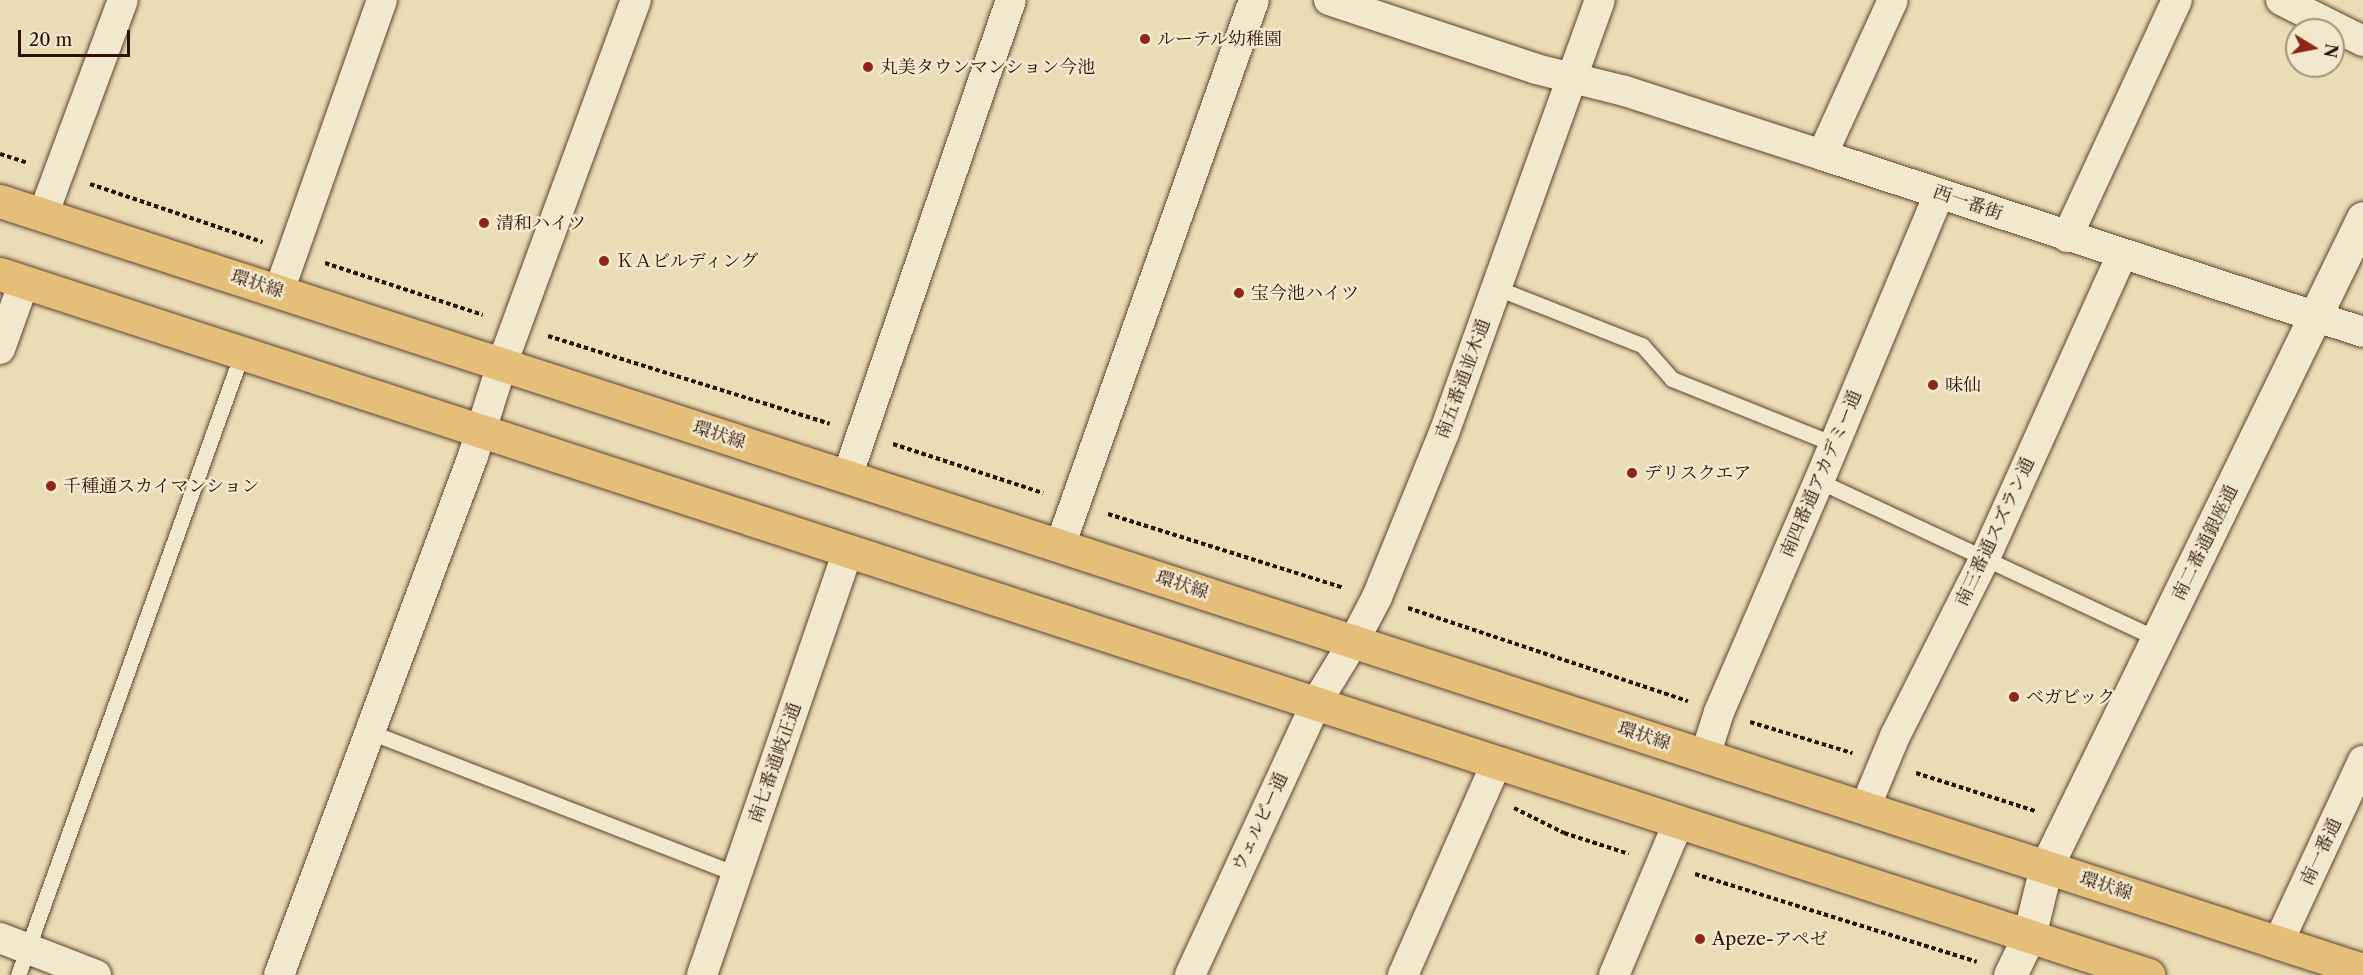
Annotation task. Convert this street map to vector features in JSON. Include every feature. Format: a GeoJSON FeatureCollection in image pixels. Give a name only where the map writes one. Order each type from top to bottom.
{"type":"FeatureCollection","features":[{"type":"Feature","properties":{"kind":"main road","name":"環状線"},"geometry":{"type":"LineString","coordinates":[[0,201],[2363,970]]}},
{"type":"Feature","properties":{"kind":"main road"},"geometry":{"type":"LineString","coordinates":[[12,278],[2149,975]]}},
{"type":"Feature","properties":{"kind":"street"},"geometry":{"type":"LineString","coordinates":[[43,215],[123,0]]}},
{"type":"Feature","properties":{"kind":"street"},"geometry":{"type":"LineString","coordinates":[[279,291],[382,0]]}},
{"type":"Feature","properties":{"kind":"street"},"geometry":{"type":"LineString","coordinates":[[279,975],[482,431],[502,364],[636,0]]}},
{"type":"Feature","properties":{"kind":"street"},"geometry":{"type":"LineString","coordinates":[[848,477],[1011,0]]}},
{"type":"Feature","properties":{"kind":"street"},"geometry":{"type":"LineString","coordinates":[[1060,546],[1254,0]]}},
{"type":"Feature","properties":{"kind":"street","name":"西一番街"},"geometry":{"type":"LineString","coordinates":[[1329,0],[1572,78],[1625,91],[1822,154],[2067,237],[2363,332]]}},
{"type":"Feature","properties":{"kind":"street","name":"南五番通並木通"},"geometry":{"type":"LineString","coordinates":[[1335,671],[1377,597],[1444,433],[1600,0]]}},
{"type":"Feature","properties":{"kind":"street"},"geometry":{"type":"LineString","coordinates":[[1822,154],[1893,0]]}},
{"type":"Feature","properties":{"kind":"street"},"geometry":{"type":"LineString","coordinates":[[2067,237],[2177,0]]}},
{"type":"Feature","properties":{"kind":"street"},"geometry":{"type":"LineString","coordinates":[[2281,0],[2363,41]]}},
{"type":"Feature","properties":{"kind":"street","name":"南四番通アカデミー通"},"geometry":{"type":"LineString","coordinates":[[1705,756],[1719,712],[1820,481],[1940,194]]}},
{"type":"Feature","properties":{"kind":"street","name":"南二番通銀座通"},"geometry":{"type":"LineString","coordinates":[[1999,970],[2029,936],[2046,867],[2363,219]]}},
{"type":"Feature","properties":{"kind":"street","name":"南三番通スズラン通"},"geometry":{"type":"LineString","coordinates":[[1865,808],[1895,736],[1985,558],[2122,255]]}},
{"type":"Feature","properties":{"kind":"street"},"geometry":{"type":"LineString","coordinates":[[0,349],[12,278]]}},
{"type":"Feature","properties":{"kind":"street","name":"南七番通岐正通"},"geometry":{"type":"LineString","coordinates":[[702,975],[848,551]]}},
{"type":"Feature","properties":{"kind":"street","name":"ウェルビー通"},"geometry":{"type":"LineString","coordinates":[[1190,975],[1316,703],[1335,671]]}},
{"type":"Feature","properties":{"kind":"street","name":"南一番通"},"geometry":{"type":"LineString","coordinates":[[2278,943],[2363,761]]}},
{"type":"Feature","properties":{"kind":"street"},"geometry":{"type":"LineString","coordinates":[[1403,975],[1497,762]]}},
{"type":"Feature","properties":{"kind":"street"},"geometry":{"type":"LineString","coordinates":[[1614,975],[1679,821]]}},
{"type":"Feature","properties":{"kind":"street"},"geometry":{"type":"LineString","coordinates":[[0,938],[23,962],[96,975]]}},
{"type":"Feature","properties":{"kind":"lane"},"geometry":{"type":"LineString","coordinates":[[1497,288],[1642,345],[1672,379],[1834,444]]}},
{"type":"Feature","properties":{"kind":"lane"},"geometry":{"type":"LineString","coordinates":[[23,962],[242,353]]}},
{"type":"Feature","properties":{"kind":"lane"},"geometry":{"type":"LineString","coordinates":[[1820,481],[2158,639]]}},
{"type":"Feature","properties":{"kind":"lane"},"geometry":{"type":"LineString","coordinates":[[370,732],[736,874]]}},
{"type":"Feature","properties":{"kind":"path"},"geometry":{"type":"LineString","coordinates":[[0,154],[33,165]]}},
{"type":"Feature","properties":{"kind":"path"},"geometry":{"type":"LineString","coordinates":[[84,182],[273,245]]}},
{"type":"Feature","properties":{"kind":"path"},"geometry":{"type":"LineString","coordinates":[[321,262],[488,316]]}},
{"type":"Feature","properties":{"kind":"path"},"geometry":{"type":"LineString","coordinates":[[542,334],[841,427]]}},
{"type":"Feature","properties":{"kind":"path"},"geometry":{"type":"LineString","coordinates":[[884,441],[1047,494]]}},
{"type":"Feature","properties":{"kind":"path"},"geometry":{"type":"LineString","coordinates":[[1104,513],[1345,588]]}},
{"type":"Feature","properties":{"kind":"path"},"geometry":{"type":"LineString","coordinates":[[1399,605],[1690,702]]}},
{"type":"Feature","properties":{"kind":"path"},"geometry":{"type":"LineString","coordinates":[[1749,721],[1854,754]]}},
{"type":"Feature","properties":{"kind":"path"},"geometry":{"type":"LineString","coordinates":[[1912,772],[2045,814]]}},
{"type":"Feature","properties":{"kind":"path"},"geometry":{"type":"LineString","coordinates":[[1511,807],[1564,833],[1631,855]]}},
{"type":"Feature","properties":{"kind":"path"},"geometry":{"type":"LineString","coordinates":[[1687,872],[1999,970]]}},
{"type":"Feature","properties":{"kind":"place","name":"ルーテル幼稚園"},"geometry":{"type":"Point","coordinates":[1145,39]}},
{"type":"Feature","properties":{"kind":"place","name":"丸美タウンマンション今池"},"geometry":{"type":"Point","coordinates":[868,67]}},
{"type":"Feature","properties":{"kind":"place","name":"清和ハイツ"},"geometry":{"type":"Point","coordinates":[484,223]}},
{"type":"Feature","properties":{"kind":"place","name":"ＫＡビルディング"},"geometry":{"type":"Point","coordinates":[604,261]}},
{"type":"Feature","properties":{"kind":"place","name":"宝今池ハイツ"},"geometry":{"type":"Point","coordinates":[1239,293]}},
{"type":"Feature","properties":{"kind":"place","name":"味仙"},"geometry":{"type":"Point","coordinates":[1933,385]}},
{"type":"Feature","properties":{"kind":"place","name":"デリスクエア"},"geometry":{"type":"Point","coordinates":[1632,473]}},
{"type":"Feature","properties":{"kind":"place","name":"千種通スカイマンション"},"geometry":{"type":"Point","coordinates":[51,486]}},
{"type":"Feature","properties":{"kind":"place","name":"ベガビック"},"geometry":{"type":"Point","coordinates":[2014,697]}},
{"type":"Feature","properties":{"kind":"place","name":"Apeze-アペゼ"},"geometry":{"type":"Point","coordinates":[1700,939]}}]}
